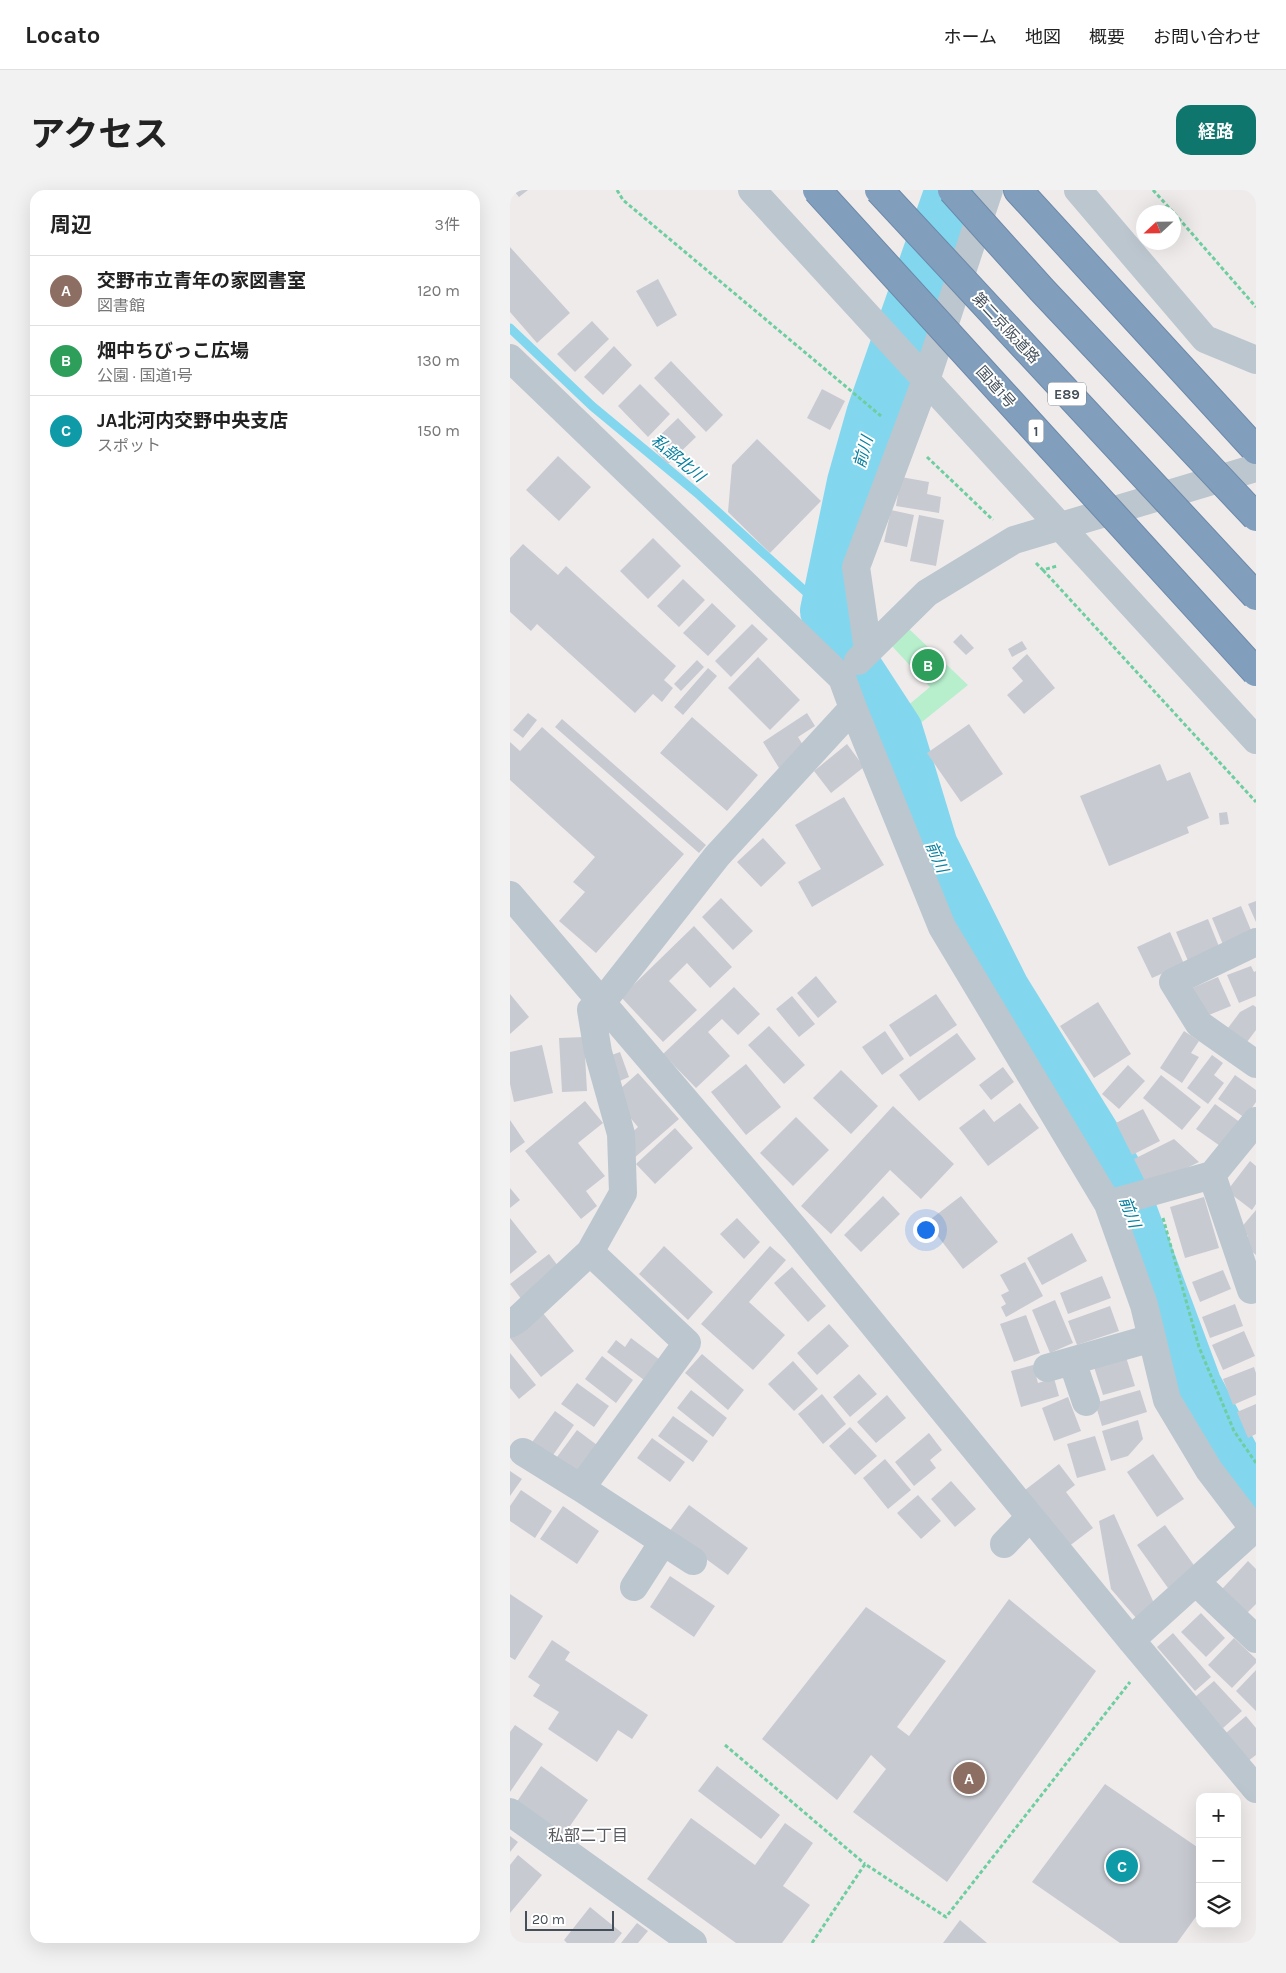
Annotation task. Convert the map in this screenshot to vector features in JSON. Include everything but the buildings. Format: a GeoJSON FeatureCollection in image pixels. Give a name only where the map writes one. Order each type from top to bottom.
{"type":"FeatureCollection","features":[{"type":"Feature","properties":{"kind":"highway","name":"国道1号"},"geometry":{"type":"LineString","coordinates":[[817,190],[1256,672]]}},
{"type":"Feature","properties":{"kind":"highway","name":"第二京阪道路"},"geometry":{"type":"LineString","coordinates":[[879,190],[1256,596]]}},
{"type":"Feature","properties":{"kind":"highway"},"geometry":{"type":"LineString","coordinates":[[952,190],[1042,290],[1256,518]]}},
{"type":"Feature","properties":{"kind":"highway"},"geometry":{"type":"LineString","coordinates":[[1018,190],[1256,450]]}},
{"type":"Feature","properties":{"kind":"street"},"geometry":{"type":"LineString","coordinates":[[752,190],[1256,740]]}},
{"type":"Feature","properties":{"kind":"street"},"geometry":{"type":"LineString","coordinates":[[868,650],[856,567],[926,380],[989,190]]}},
{"type":"Feature","properties":{"kind":"street"},"geometry":{"type":"LineString","coordinates":[[1078,190],[1205,339],[1256,360]]}},
{"type":"Feature","properties":{"kind":"street"},"geometry":{"type":"LineString","coordinates":[[510,358],[842,678],[942,926],[1108,1204],[1144,1305],[1167,1400],[1209,1470],[1254,1528],[1196,1582],[1140,1650]]}},
{"type":"Feature","properties":{"kind":"street"},"geometry":{"type":"LineString","coordinates":[[842,678],[927,593],[1014,540],[1256,468]]}},
{"type":"Feature","properties":{"kind":"street"},"geometry":{"type":"LineString","coordinates":[[510,1324],[590,1252],[622,1194],[621,1134],[598,1052],[591,1010],[603,1001],[718,856],[853,708]]}},
{"type":"Feature","properties":{"kind":"street"},"geometry":{"type":"LineString","coordinates":[[510,895],[603,1001],[796,1230],[1030,1517],[1256,1789]]}},
{"type":"Feature","properties":{"kind":"street"},"geometry":{"type":"LineString","coordinates":[[1256,942],[1173,982],[1199,1024],[1256,1064]]}},
{"type":"Feature","properties":{"kind":"street"},"geometry":{"type":"LineString","coordinates":[[1108,1204],[1212,1174],[1256,1121]]}},
{"type":"Feature","properties":{"kind":"street"},"geometry":{"type":"LineString","coordinates":[[1212,1174],[1254,1291]]}},
{"type":"Feature","properties":{"kind":"street"},"geometry":{"type":"LineString","coordinates":[[581,1488],[687,1343],[590,1252]]}},
{"type":"Feature","properties":{"kind":"street"},"geometry":{"type":"LineString","coordinates":[[1086,1402],[1059,1364],[1152,1338]]}},
{"type":"Feature","properties":{"kind":"street"},"geometry":{"type":"LineString","coordinates":[[524,1452],[692,1561]]}},
{"type":"Feature","properties":{"kind":"street"},"geometry":{"type":"LineString","coordinates":[[1004,1544],[1030,1517]]}},
{"type":"Feature","properties":{"kind":"street"},"geometry":{"type":"LineString","coordinates":[[634,1587],[663,1542]]}},
{"type":"Feature","properties":{"kind":"street"},"geometry":{"type":"LineString","coordinates":[[1196,1582],[1256,1639]]}},
{"type":"Feature","properties":{"kind":"street"},"geometry":{"type":"LineString","coordinates":[[510,1812],[693,1943]]}},
{"type":"Feature","properties":{"kind":"path"},"geometry":{"type":"LineString","coordinates":[[1153,190],[1166,205]]}},
{"type":"Feature","properties":{"kind":"path"},"geometry":{"type":"LineString","coordinates":[[1181,222],[1256,307]]}},
{"type":"Feature","properties":{"kind":"path"},"geometry":{"type":"LineString","coordinates":[[1044,570],[1256,802]]}},
{"type":"Feature","properties":{"kind":"path"},"geometry":{"type":"LineString","coordinates":[[1156,1190],[1199,1348],[1234,1431],[1256,1463]]}},
{"type":"Feature","properties":{"kind":"path"},"geometry":{"type":"LineString","coordinates":[[725,1745],[865,1864],[946,1917],[1140,1650]]}},
{"type":"Feature","properties":{"kind":"path"},"geometry":{"type":"LineString","coordinates":[[812,1943],[865,1864]]}},
{"type":"Feature","properties":{"kind":"green space"},"geometry":{"type":"Polygon","coordinates":[[[909,629],[968,685],[912,730],[900,712],[930,687],[890,644],[909,629]]]}},
{"type":"Feature","properties":{"kind":"waterway","name":"前川"},"geometry":{"type":"LineString","coordinates":[[952,190],[873,415],[854,482],[827,611],[853,665],[896,731],[931,846],[1003,990],[1115,1171],[1195,1386],[1234,1459],[1256,1490]]}},
{"type":"Feature","properties":{"kind":"waterway","name":"私部北川"},"geometry":{"type":"LineString","coordinates":[[510,328],[592,406],[697,493],[827,611]]}},
{"type":"Feature","properties":{"kind":"place","name":"畑中ちびっこ広場"},"geometry":{"type":"Point","coordinates":[928,665]}},
{"type":"Feature","properties":{"kind":"place","name":"交野市立青年の家図書室"},"geometry":{"type":"Point","coordinates":[969,1778]}},
{"type":"Feature","properties":{"kind":"place","name":"JA北河内交野中央支店"},"geometry":{"type":"Point","coordinates":[1122,1866]}},
{"type":"Feature","properties":{"kind":"district","name":"私部二丁目"},"geometry":{"type":"Point","coordinates":[588,1835]}}]}
